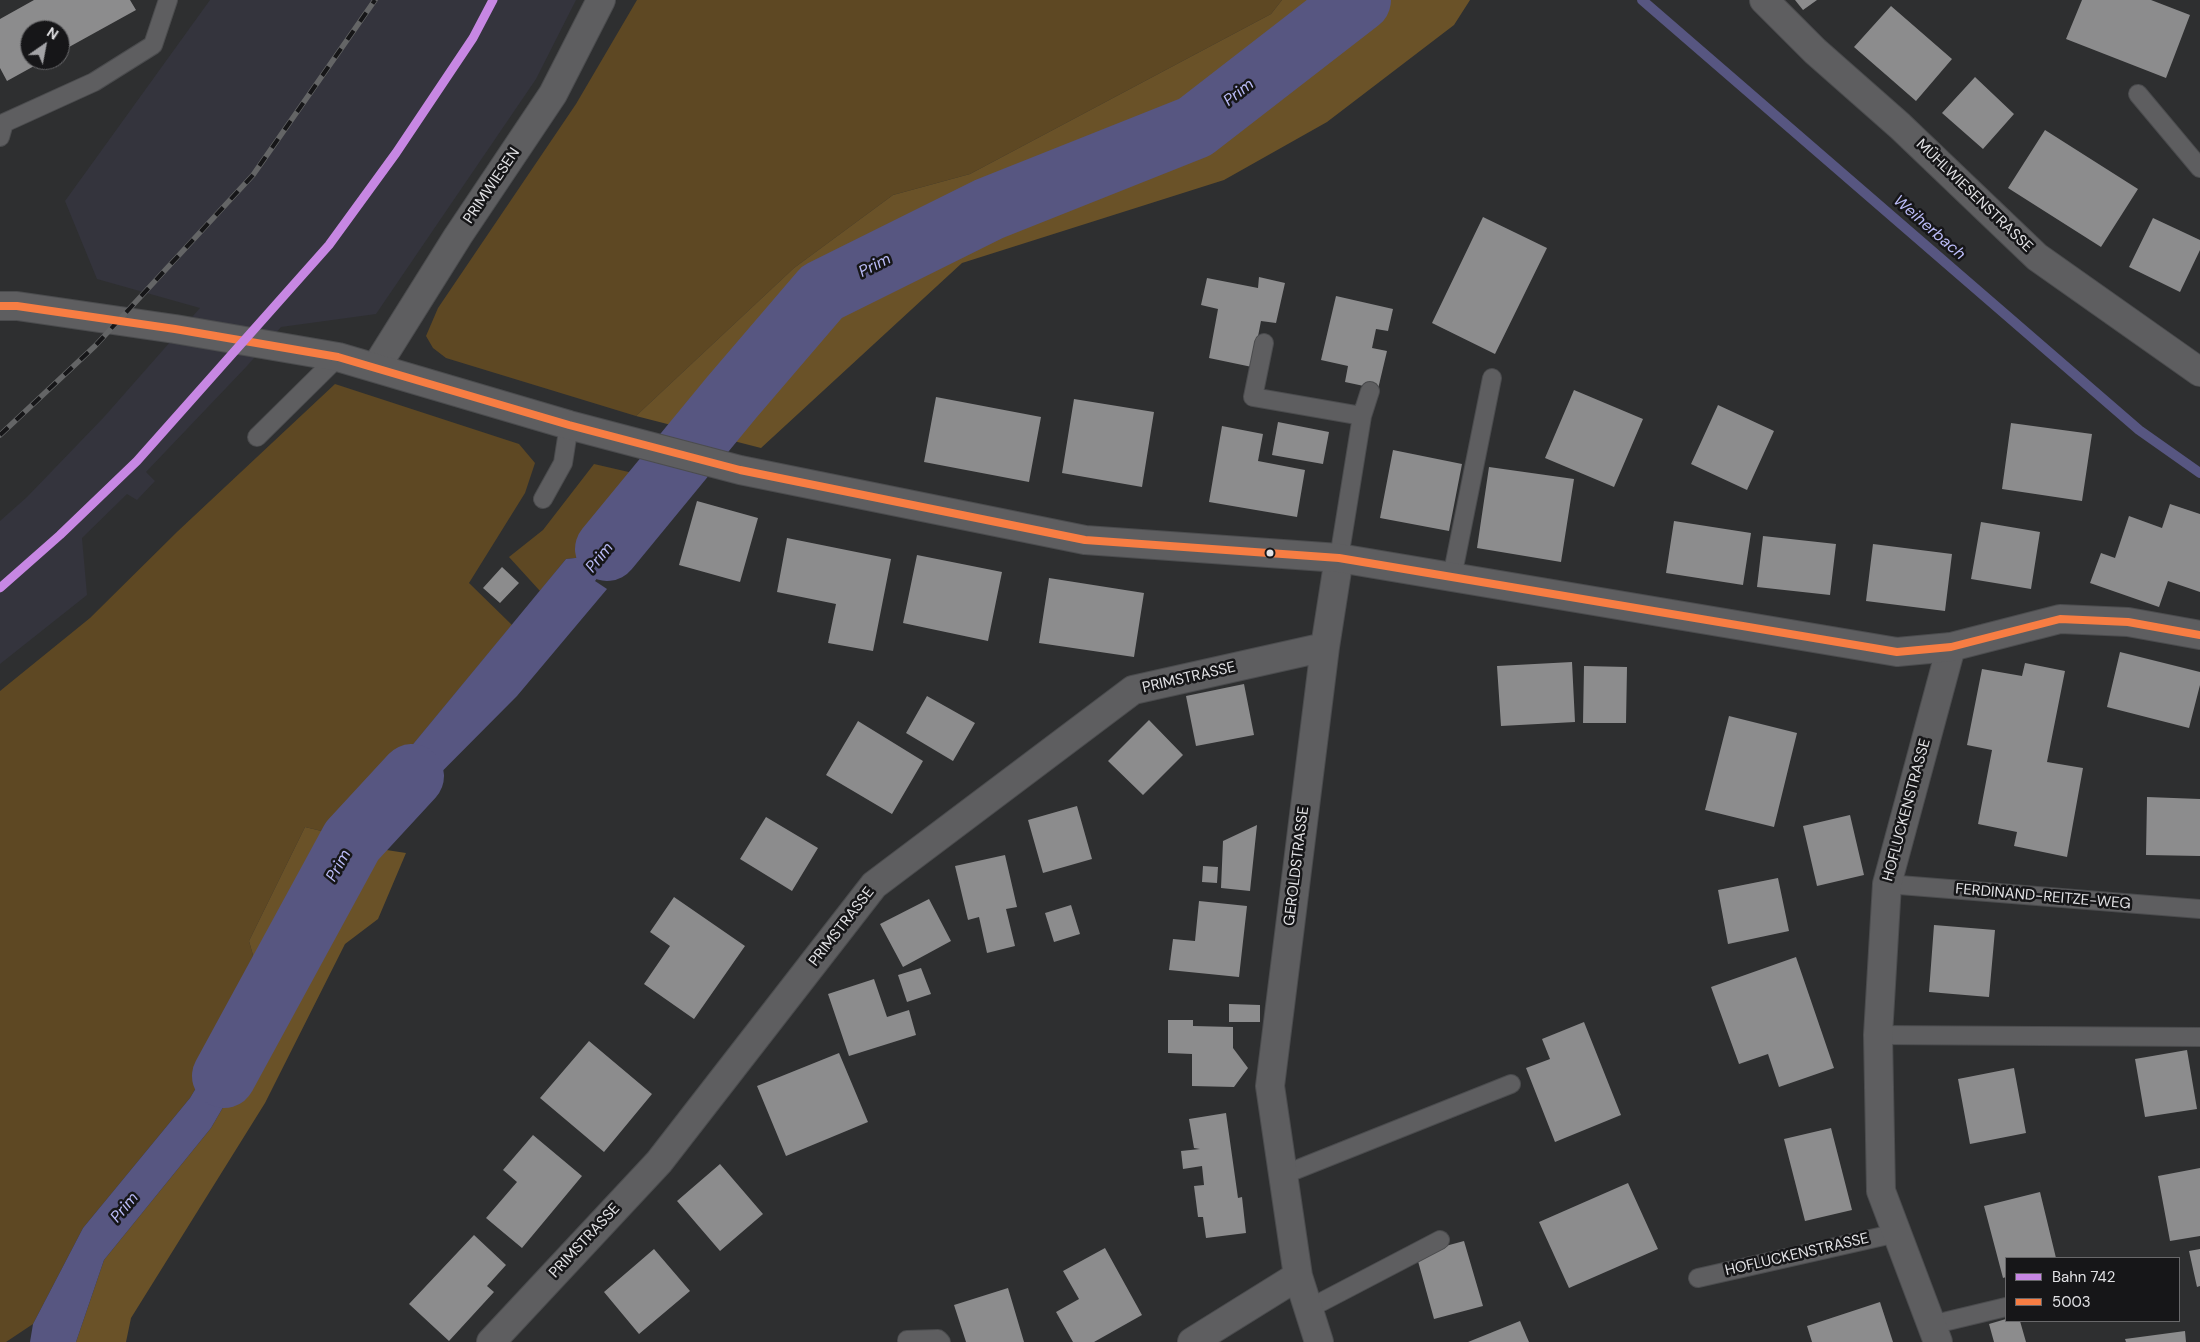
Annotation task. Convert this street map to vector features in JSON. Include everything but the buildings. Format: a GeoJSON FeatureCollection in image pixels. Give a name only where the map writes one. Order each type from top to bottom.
{"type":"FeatureCollection","features":[{"type":"Feature","properties":{"kind":"street","name":"PRIMWIESEN"},"geometry":{"type":"LineString","coordinates":[[376,368],[458,236],[553,94],[601,0]]}},
{"type":"Feature","properties":{"kind":"street","name":"MÜHLWIESENSTRASSE"},"geometry":{"type":"LineString","coordinates":[[1764,0],[1815,52],[1900,126],[2037,257],[2200,372]]}},
{"type":"Feature","properties":{"kind":"street"},"geometry":{"type":"LineString","coordinates":[[0,306],[17,306],[175,329],[338,357],[570,425],[740,470],[1084,540],[1339,558],[1897,652],[1950,646],[2060,619],[2128,622],[2200,635]]}},
{"type":"Feature","properties":{"kind":"street","name":"GEROLDSTRASSE"},"geometry":{"type":"LineString","coordinates":[[1319,1342],[1298,1276],[1270,1086],[1325,647],[1339,558]]}},
{"type":"Feature","properties":{"kind":"street","name":"HOFLUCKENSTRASSE"},"geometry":{"type":"LineString","coordinates":[[1935,1333],[1881,1191],[1878,1035],[1887,884],[1950,646]]}},
{"type":"Feature","properties":{"kind":"street","name":"PRIMSTRASSE"},"geometry":{"type":"LineString","coordinates":[[490,1342],[660,1162],[874,885],[1133,690],[1325,647]]}},
{"type":"Feature","properties":{"kind":"street"},"geometry":{"type":"LineString","coordinates":[[1192,1342],[1298,1276]]}},
{"type":"Feature","properties":{"kind":"lane"},"geometry":{"type":"LineString","coordinates":[[0,137],[4,123],[94,82],[153,45],[168,0]]}},
{"type":"Feature","properties":{"kind":"lane"},"geometry":{"type":"LineString","coordinates":[[2138,94],[2200,168]]}},
{"type":"Feature","properties":{"kind":"lane"},"geometry":{"type":"LineString","coordinates":[[1264,343],[1253,396],[1362,416]]}},
{"type":"Feature","properties":{"kind":"lane"},"geometry":{"type":"LineString","coordinates":[[257,438],[338,357]]}},
{"type":"Feature","properties":{"kind":"lane"},"geometry":{"type":"LineString","coordinates":[[1452,577],[1492,378]]}},
{"type":"Feature","properties":{"kind":"lane"},"geometry":{"type":"LineString","coordinates":[[1339,558],[1362,416],[1370,391]]}},
{"type":"Feature","properties":{"kind":"lane"},"geometry":{"type":"LineString","coordinates":[[543,499],[563,463],[570,425]]}},
{"type":"Feature","properties":{"kind":"lane","name":"FERDINAND-REITZE-WEG"},"geometry":{"type":"LineString","coordinates":[[1887,884],[2200,910]]}},
{"type":"Feature","properties":{"kind":"lane"},"geometry":{"type":"LineString","coordinates":[[1878,1035],[2200,1037]]}},
{"type":"Feature","properties":{"kind":"lane"},"geometry":{"type":"LineString","coordinates":[[1283,1175],[1511,1084]]}},
{"type":"Feature","properties":{"kind":"lane","name":"HOFLUCKENSTRASSE"},"geometry":{"type":"LineString","coordinates":[[1698,1278],[1897,1233]]}},
{"type":"Feature","properties":{"kind":"lane"},"geometry":{"type":"LineString","coordinates":[[1308,1309],[1440,1240]]}},
{"type":"Feature","properties":{"kind":"lane","name":"HOFLUCKENSTRASSE"},"geometry":{"type":"LineString","coordinates":[[1935,1333],[2005,1307]]}},
{"type":"Feature","properties":{"kind":"lane"},"geometry":{"type":"LineString","coordinates":[[907,1340],[938,1339],[940,1342]]}},
{"type":"Feature","properties":{"kind":"shaded area"},"geometry":{"type":"Polygon","coordinates":[[[210,0],[576,0],[536,79],[376,314],[281,327],[247,366],[146,472],[155,481],[137,500],[127,494],[82,538],[87,595],[0,664],[0,521],[27,497],[104,417],[200,308],[97,279],[65,201],[210,0]]]}},
{"type":"Feature","properties":{"kind":"shaded area"},"geometry":{"type":"Polygon","coordinates":[[[637,0],[1282,0],[1271,14],[970,174],[893,195],[794,268],[636,416],[446,358],[433,348],[426,336],[438,308],[576,104],[637,0]]]}},
{"type":"Feature","properties":{"kind":"shaded area"},"geometry":{"type":"Polygon","coordinates":[[[1282,0],[1470,0],[1454,25],[1327,122],[1224,180],[962,263],[761,448],[636,416],[794,268],[893,195],[970,174],[1271,14],[1282,0]]]}},
{"type":"Feature","properties":{"kind":"shaded area"},"geometry":{"type":"Polygon","coordinates":[[[335,384],[519,444],[535,463],[525,493],[469,583],[512,625],[338,835],[305,827],[249,941],[260,981],[190,1098],[83,1228],[33,1324],[6,1342],[0,1342],[0,691],[90,618],[178,531],[335,384]]]}},
{"type":"Feature","properties":{"kind":"shaded area"},"geometry":{"type":"Polygon","coordinates":[[[594,464],[646,476],[593,537],[584,557],[566,559],[540,591],[509,557],[543,530],[594,464]]]}},
{"type":"Feature","properties":{"kind":"shaded area"},"geometry":{"type":"Polygon","coordinates":[[[305,827],[338,835],[367,847],[406,853],[378,919],[345,944],[265,1103],[131,1318],[126,1342],[76,1342],[104,1260],[211,1128],[272,1023],[249,941],[305,827]]]}},
{"type":"Feature","properties":{"kind":"water"},"geometry":{"type":"Polygon","coordinates":[[[646,476],[684,485],[620,555],[610,562],[595,581],[607,589],[517,696],[367,847],[338,835],[566,559],[584,557],[593,537],[646,476]]]}},
{"type":"Feature","properties":{"kind":"water"},"geometry":{"type":"Polygon","coordinates":[[[260,981],[272,1023],[211,1128],[104,1260],[76,1342],[30,1342],[33,1324],[83,1228],[190,1098],[260,981]]]}},
{"type":"Feature","properties":{"kind":"waterway","name":"Prim"},"geometry":{"type":"LineString","coordinates":[[607,549],[732,397],[822,292],[989,209],[1195,127],[1359,0]]}},
{"type":"Feature","properties":{"kind":"waterway","name":"Weiherbach"},"geometry":{"type":"LineString","coordinates":[[1642,0],[2139,430],[2200,473]]}},
{"type":"Feature","properties":{"kind":"waterway","name":"Prim"},"geometry":{"type":"LineString","coordinates":[[224,1076],[352,841],[412,776]]}},
{"type":"Feature","properties":{"kind":"railway"},"geometry":{"type":"LineString","coordinates":[[0,435],[95,346],[253,175],[375,0]]}},
{"type":"Feature","properties":{"kind":"rail line","name":"742"},"geometry":{"type":"LineString","coordinates":[[0,588],[60,535],[137,461],[329,245],[396,153],[473,38],[493,0]]}},
{"type":"Feature","properties":{"kind":"transit line","name":"5003"},"geometry":{"type":"LineString","coordinates":[[0,306],[17,306],[175,329],[338,357],[569,425],[740,470],[1085,540],[1339,558],[1897,652],[1951,647],[2060,619],[2128,622],[2200,635]]}}]}
